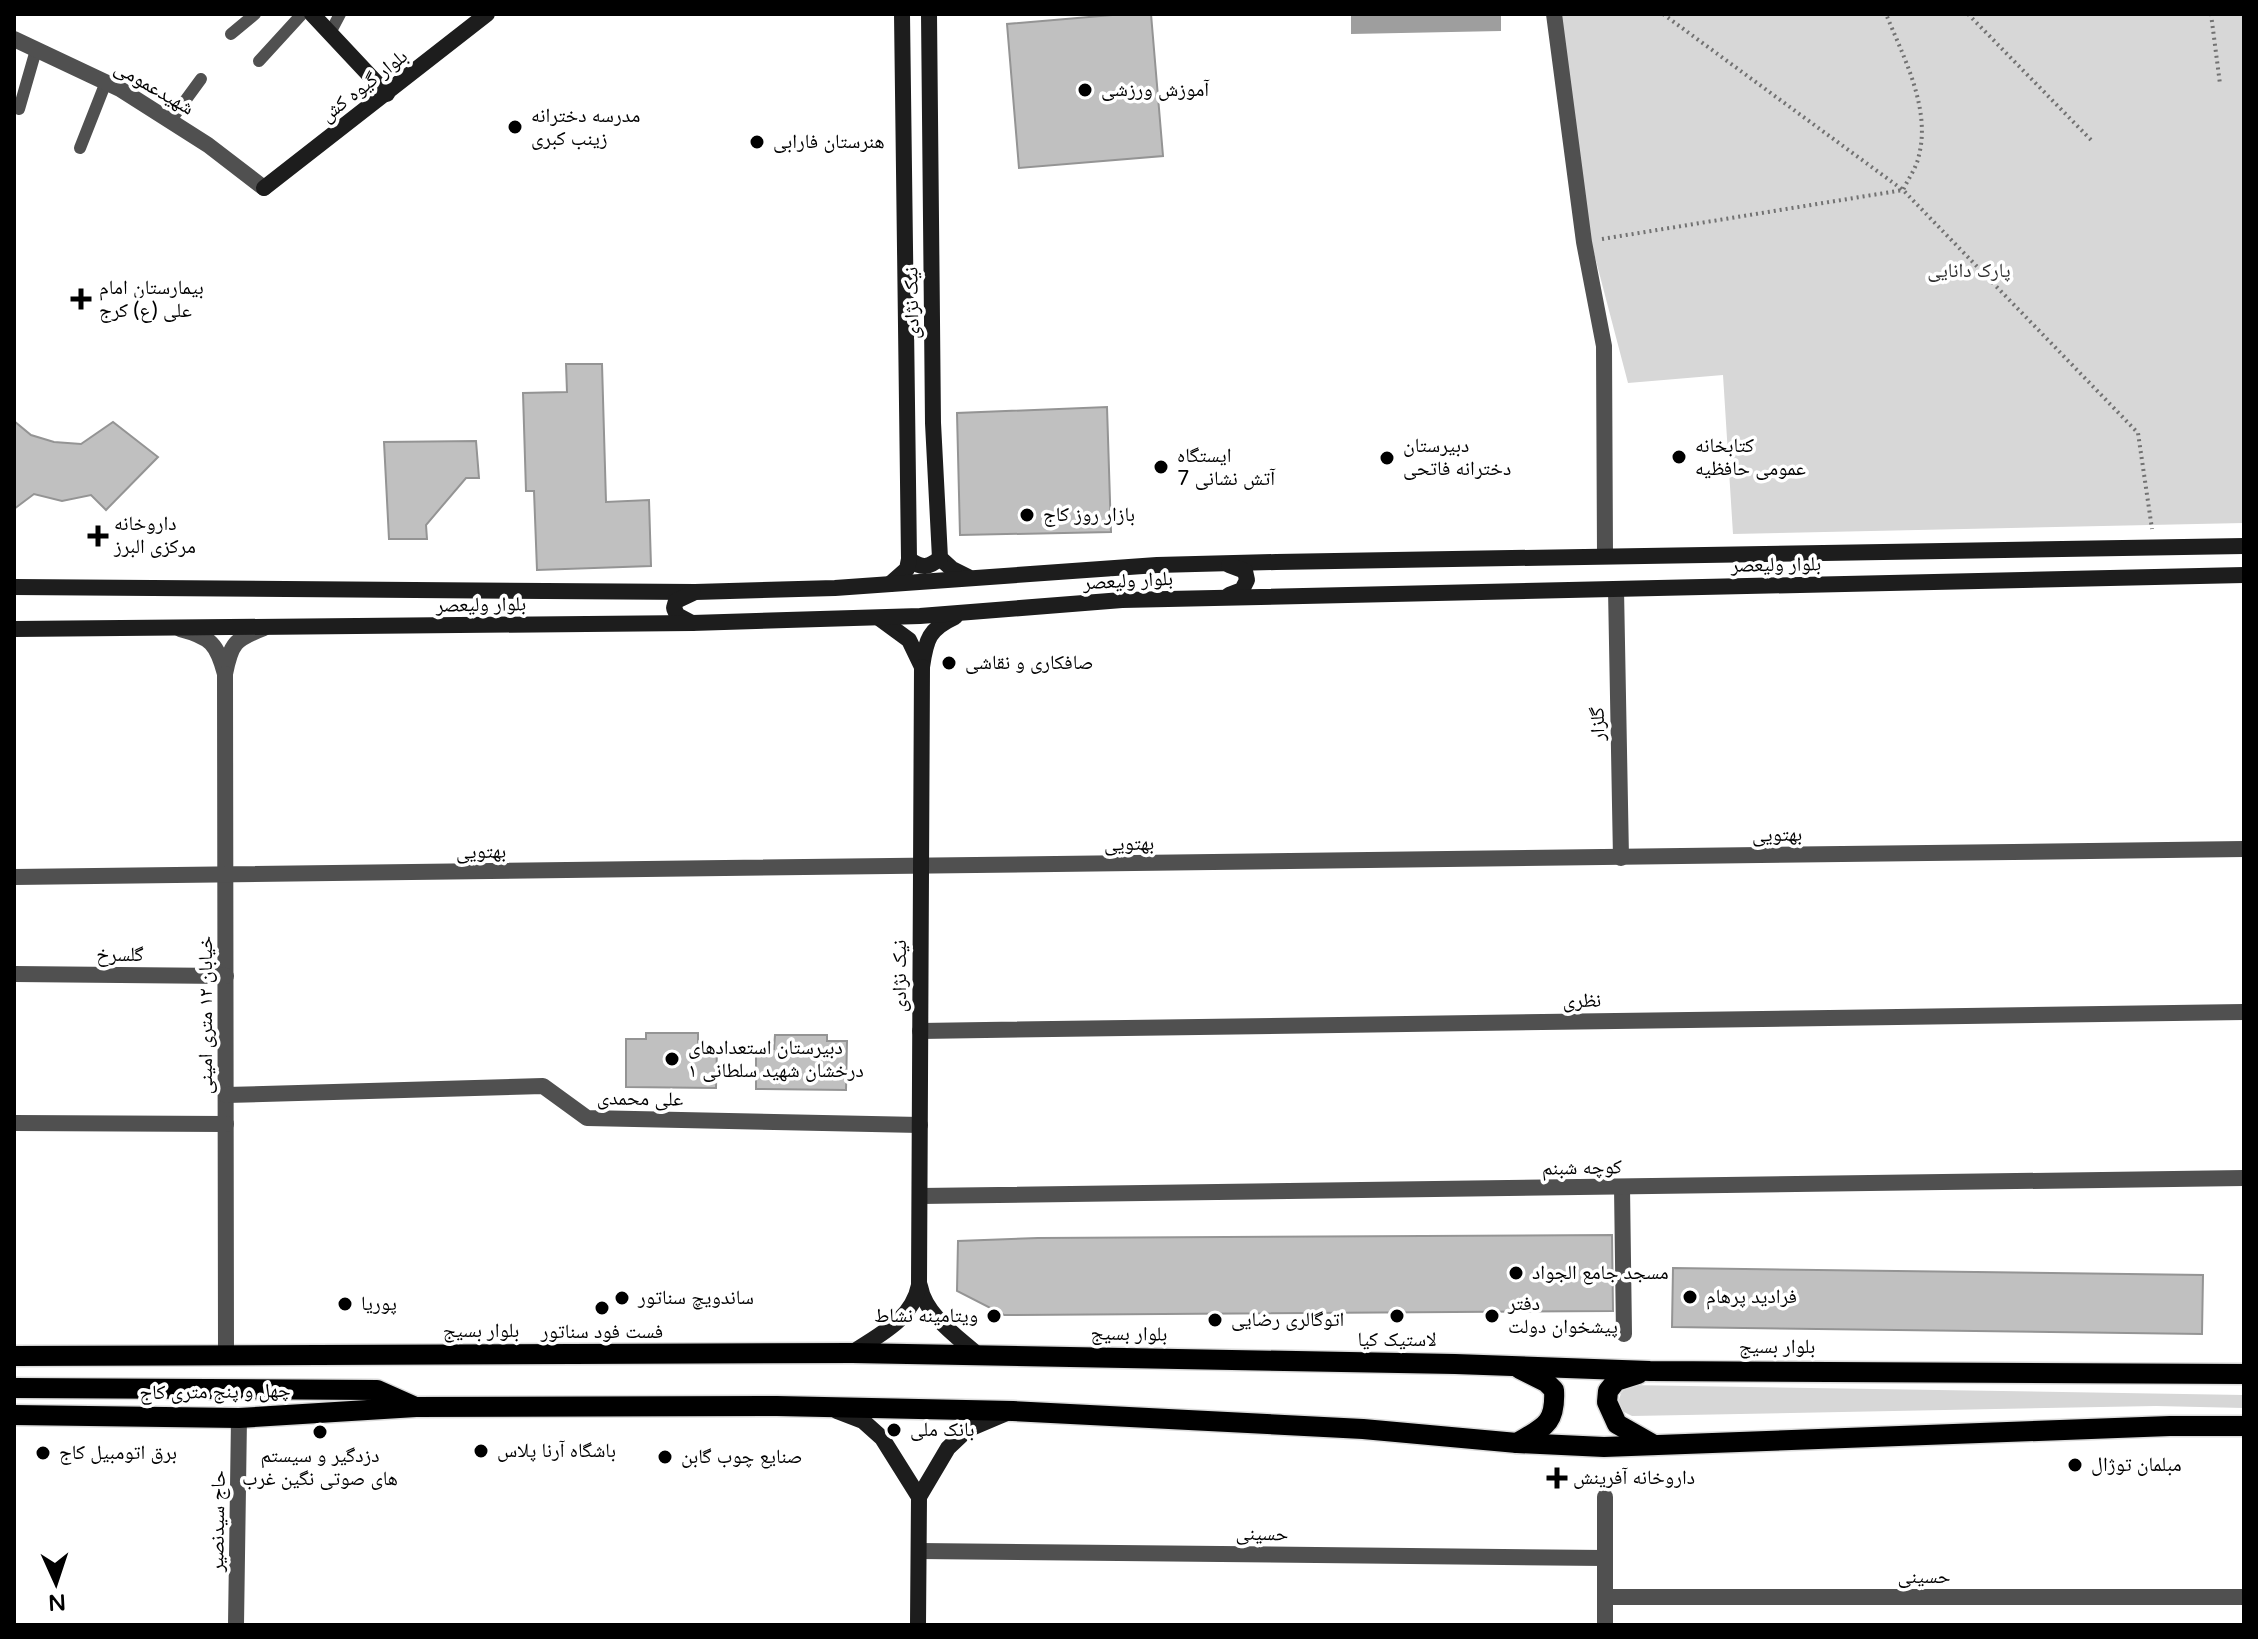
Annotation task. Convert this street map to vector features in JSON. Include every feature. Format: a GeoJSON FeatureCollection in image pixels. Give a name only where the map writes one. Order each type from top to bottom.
{"type":"FeatureCollection","features":[{"type":"Feature","properties":{"kind":"main road","name":"بلوار بسیج"},"geometry":{"type":"LineString","coordinates":[[14,1356],[852,1353],[1512,1365],[1650,1371],[2244,1374]]}},
{"type":"Feature","properties":{"kind":"main road"},"geometry":{"type":"LineString","coordinates":[[1512,1365],[1534,1375],[1554,1390],[1555,1408],[1550,1422],[1517,1443]]}},
{"type":"Feature","properties":{"kind":"main road"},"geometry":{"type":"LineString","coordinates":[[1650,1371],[1616,1381],[1608,1391],[1607,1402],[1617,1424],[1654,1445]]}},
{"type":"Feature","properties":{"kind":"main road"},"geometry":{"type":"LineString","coordinates":[[14,1388],[377,1390],[416,1407],[827,1407],[1013,1411],[1363,1429],[1517,1443],[1604,1447],[2170,1426],[2244,1426]]}},
{"type":"Feature","properties":{"kind":"main road","name":"چهل و پنج متری کاج"},"geometry":{"type":"LineString","coordinates":[[14,1415],[239,1418],[416,1407]]}},
{"type":"Feature","properties":{"kind":"street"},"geometry":{"type":"LineString","coordinates":[[312,14],[387,94]]}},
{"type":"Feature","properties":{"kind":"street","name":"بلوار گیوه کش"},"geometry":{"type":"LineString","coordinates":[[264,188],[487,14]]}},
{"type":"Feature","properties":{"kind":"street","name":"نیک نژادی"},"geometry":{"type":"LineString","coordinates":[[902,14],[909,559]]}},
{"type":"Feature","properties":{"kind":"street","name":"نیک نژادی"},"geometry":{"type":"LineString","coordinates":[[929,14],[933,423],[940,558]]}},
{"type":"Feature","properties":{"kind":"street"},"geometry":{"type":"LineString","coordinates":[[1554,14],[1584,242],[1604,346],[1605,555]]}},
{"type":"Feature","properties":{"kind":"street","name":"شهیدعمومی"},"geometry":{"type":"LineString","coordinates":[[14,39],[106,82],[171,120],[264,188]]}},
{"type":"Feature","properties":{"kind":"street"},"geometry":{"type":"LineString","coordinates":[[904,106],[930,104]]}},
{"type":"Feature","properties":{"kind":"street"},"geometry":{"type":"LineString","coordinates":[[907,426],[933,423]]}},
{"type":"Feature","properties":{"kind":"street","name":"بلوار ولیعصر"},"geometry":{"type":"LineString","coordinates":[[14,587],[695,592],[890,584],[1222,563],[2243,546]]}},
{"type":"Feature","properties":{"kind":"street"},"geometry":{"type":"LineString","coordinates":[[890,584],[907,569],[909,559],[924,567],[933,565],[940,558],[968,577]]}},
{"type":"Feature","properties":{"kind":"street"},"geometry":{"type":"LineString","coordinates":[[1276,562],[1258,567],[1255,578],[1258,588],[1276,596]]}},
{"type":"Feature","properties":{"kind":"street"},"geometry":{"type":"LineString","coordinates":[[1222,563],[1240,567],[1245,571],[1247,580],[1242,590],[1223,597]]}},
{"type":"Feature","properties":{"kind":"street","name":"بلوار ولیعصر"},"geometry":{"type":"LineString","coordinates":[[14,629],[692,623],[877,617],[1122,600],[2244,575]]}},
{"type":"Feature","properties":{"kind":"street","name":"گلزار"},"geometry":{"type":"LineString","coordinates":[[1616,589],[1621,858]]}},
{"type":"Feature","properties":{"kind":"street"},"geometry":{"type":"LineString","coordinates":[[639,623],[655,619],[661,613],[659,599],[644,592]]}},
{"type":"Feature","properties":{"kind":"street"},"geometry":{"type":"LineString","coordinates":[[692,623],[677,615],[674,608],[676,601],[695,592]]}},
{"type":"Feature","properties":{"kind":"street","name":"نیک نژادی"},"geometry":{"type":"LineString","coordinates":[[919,1285],[922,667],[929,636],[937,625],[966,612]]}},
{"type":"Feature","properties":{"kind":"street"},"geometry":{"type":"LineString","coordinates":[[877,617],[909,640],[922,667]]}},
{"type":"Feature","properties":{"kind":"street"},"geometry":{"type":"LineString","coordinates":[[225,674],[236,640],[266,627]]}},
{"type":"Feature","properties":{"kind":"street"},"geometry":{"type":"LineString","coordinates":[[178,628],[213,643],[225,674]]}},
{"type":"Feature","properties":{"kind":"street","name":"خیابان ۱۲ متری امینی"},"geometry":{"type":"LineString","coordinates":[[225,674],[226,1356]]}},
{"type":"Feature","properties":{"kind":"street","name":"بهتویی"},"geometry":{"type":"LineString","coordinates":[[14,877],[2244,849]]}},
{"type":"Feature","properties":{"kind":"street","name":"گلسرخ"},"geometry":{"type":"LineString","coordinates":[[14,974],[226,976]]}},
{"type":"Feature","properties":{"kind":"street","name":"نظری"},"geometry":{"type":"LineString","coordinates":[[920,1031],[2244,1012]]}},
{"type":"Feature","properties":{"kind":"street","name":"علی محمدی"},"geometry":{"type":"LineString","coordinates":[[226,1095],[543,1086],[587,1118],[920,1125]]}},
{"type":"Feature","properties":{"kind":"street"},"geometry":{"type":"LineString","coordinates":[[14,1123],[226,1124]]}},
{"type":"Feature","properties":{"kind":"street","name":"کوچه شبنم"},"geometry":{"type":"LineString","coordinates":[[920,1196],[2244,1178]]}},
{"type":"Feature","properties":{"kind":"street"},"geometry":{"type":"LineString","coordinates":[[1622,1187],[1624,1334]]}},
{"type":"Feature","properties":{"kind":"street"},"geometry":{"type":"LineString","coordinates":[[852,1353],[906,1315],[916,1299],[919,1285]]}},
{"type":"Feature","properties":{"kind":"street"},"geometry":{"type":"LineString","coordinates":[[919,1285],[921,1296],[944,1325],[978,1355]]}},
{"type":"Feature","properties":{"kind":"street"},"geometry":{"type":"LineString","coordinates":[[827,1407],[863,1421],[882,1438],[919,1497]]}},
{"type":"Feature","properties":{"kind":"street"},"geometry":{"type":"LineString","coordinates":[[918,1625],[919,1497],[948,1448],[967,1430],[1013,1411]]}},
{"type":"Feature","properties":{"kind":"street","name":"حاج سیدنصیر"},"geometry":{"type":"LineString","coordinates":[[236,1625],[239,1418]]}},
{"type":"Feature","properties":{"kind":"street"},"geometry":{"type":"LineString","coordinates":[[1605,1497],[1605,1625]]}},
{"type":"Feature","properties":{"kind":"street","name":"حسینی"},"geometry":{"type":"LineString","coordinates":[[919,1551],[1605,1558]]}},
{"type":"Feature","properties":{"kind":"street","name":"حسینی"},"geometry":{"type":"LineString","coordinates":[[1605,1597],[2244,1597]]}},
{"type":"Feature","properties":{"kind":"lane"},"geometry":{"type":"LineString","coordinates":[[231,34],[255,14]]}},
{"type":"Feature","properties":{"kind":"lane"},"geometry":{"type":"LineString","coordinates":[[259,61],[302,14]]}},
{"type":"Feature","properties":{"kind":"lane"},"geometry":{"type":"LineString","coordinates":[[330,33],[340,14]]}},
{"type":"Feature","properties":{"kind":"lane"},"geometry":{"type":"LineString","coordinates":[[19,109],[36,50]]}},
{"type":"Feature","properties":{"kind":"lane"},"geometry":{"type":"LineString","coordinates":[[171,120],[201,79]]}},
{"type":"Feature","properties":{"kind":"lane"},"geometry":{"type":"LineString","coordinates":[[80,148],[106,82]]}},
{"type":"Feature","properties":{"kind":"path"},"geometry":{"type":"LineString","coordinates":[[1663,14],[1903,190],[2138,433],[2155,547]]}},
{"type":"Feature","properties":{"kind":"path"},"geometry":{"type":"LineString","coordinates":[[1886,14],[1912,77],[1921,120],[1919,155],[1903,190]]}},
{"type":"Feature","properties":{"kind":"path"},"geometry":{"type":"LineString","coordinates":[[1968,14],[2093,142]]}},
{"type":"Feature","properties":{"kind":"path"},"geometry":{"type":"LineString","coordinates":[[2211,14],[2220,84]]}},
{"type":"Feature","properties":{"kind":"path"},"geometry":{"type":"LineString","coordinates":[[1584,242],[1903,190]]}},
{"type":"Feature","properties":{"kind":"green space","name":"پارک دانایی"},"geometry":{"type":"Polygon","coordinates":[[[1561,14],[2244,14],[2244,523],[1733,534],[1723,375],[1628,383],[1590,238],[1561,14]]]}},
{"type":"Feature","properties":{"kind":"green space"},"geometry":{"type":"Polygon","coordinates":[[[1628,1385],[2244,1395],[2244,1408],[2156,1406],[1632,1416],[1622,1411],[1618,1403],[1628,1385]]]}},
{"type":"Feature","properties":{"kind":"shaded area"},"geometry":{"type":"Polygon","coordinates":[[[1351,14],[1501,14],[1501,31],[1351,34],[1351,14]]]}},
{"type":"Feature","properties":{"kind":"building","name":"آموزش ورزشی"},"geometry":{"type":"Polygon","coordinates":[[[1151,14],[1163,156],[1019,168],[1007,24],[1151,14]]]}},
{"type":"Feature","properties":{"kind":"building"},"geometry":{"type":"Polygon","coordinates":[[[566,364],[602,364],[606,502],[649,500],[651,566],[537,570],[534,491],[526,491],[523,393],[567,392],[566,364]]]}},
{"type":"Feature","properties":{"kind":"building"},"geometry":{"type":"Polygon","coordinates":[[[1107,407],[1111,532],[960,535],[957,413],[1107,407]]]}},
{"type":"Feature","properties":{"kind":"building"},"geometry":{"type":"Polygon","coordinates":[[[14,421],[31,435],[54,442],[81,444],[113,422],[158,457],[106,510],[91,495],[62,501],[34,494],[14,509],[14,421]]]}},
{"type":"Feature","properties":{"kind":"building"},"geometry":{"type":"Polygon","coordinates":[[[476,441],[479,478],[466,478],[426,525],[427,539],[389,539],[384,442],[476,441]]]}},
{"type":"Feature","properties":{"kind":"building"},"geometry":{"type":"Polygon","coordinates":[[[646,1033],[698,1033],[698,1048],[717,1048],[716,1088],[626,1087],[626,1039],[646,1039],[646,1033]]]}},
{"type":"Feature","properties":{"kind":"building"},"geometry":{"type":"Polygon","coordinates":[[[775,1035],[827,1035],[827,1041],[847,1041],[846,1090],[756,1089],[756,1049],[774,1049],[775,1035]]]}},
{"type":"Feature","properties":{"kind":"building"},"geometry":{"type":"Polygon","coordinates":[[[1612,1235],[1613,1311],[1004,1315],[957,1291],[958,1241],[1612,1235]]]}},
{"type":"Feature","properties":{"kind":"building"},"geometry":{"type":"Polygon","coordinates":[[[1673,1268],[2203,1275],[2202,1334],[1672,1327],[1673,1268]]]}},
{"type":"Feature","properties":{"kind":"place","name":"آموزش ورزشی"},"geometry":{"type":"Point","coordinates":[1085,90]}},
{"type":"Feature","properties":{"kind":"place","name":"مدرسه دخترانه زینب کبری"},"geometry":{"type":"Point","coordinates":[515,127]}},
{"type":"Feature","properties":{"kind":"place","name":"هنرستان فارابی"},"geometry":{"type":"Point","coordinates":[757,142]}},
{"type":"Feature","properties":{"kind":"place","name":"بیمارستان امام علی (ع) کرج"},"geometry":{"type":"Point","coordinates":[81,299]}},
{"type":"Feature","properties":{"kind":"place","name":"کتابخانه عمومی حافظیه"},"geometry":{"type":"Point","coordinates":[1679,457]}},
{"type":"Feature","properties":{"kind":"place","name":"دبیرستان دخترانه فاتحی"},"geometry":{"type":"Point","coordinates":[1387,458]}},
{"type":"Feature","properties":{"kind":"place","name":"ایستگاه آتش نشانی 7"},"geometry":{"type":"Point","coordinates":[1161,467]}},
{"type":"Feature","properties":{"kind":"place","name":"بازار روز کاج"},"geometry":{"type":"Point","coordinates":[1027,515]}},
{"type":"Feature","properties":{"kind":"place","name":"داروخانه مرکزی البرز"},"geometry":{"type":"Point","coordinates":[98,536]}},
{"type":"Feature","properties":{"kind":"place","name":"صافکاری و نقاشی"},"geometry":{"type":"Point","coordinates":[949,663]}},
{"type":"Feature","properties":{"kind":"place","name":"دبیرستان استعدادهای درخشان شهید سلطانی ۱"},"geometry":{"type":"Point","coordinates":[672,1059]}},
{"type":"Feature","properties":{"kind":"place","name":"مسجد جامع الجواد"},"geometry":{"type":"Point","coordinates":[1516,1273]}},
{"type":"Feature","properties":{"kind":"place","name":"فرادید پرهام"},"geometry":{"type":"Point","coordinates":[1690,1297]}},
{"type":"Feature","properties":{"kind":"place","name":"ساندویچ سناتور"},"geometry":{"type":"Point","coordinates":[622,1298]}},
{"type":"Feature","properties":{"kind":"place","name":"پوریا"},"geometry":{"type":"Point","coordinates":[345,1304]}},
{"type":"Feature","properties":{"kind":"place","name":"فست فود سناتور"},"geometry":{"type":"Point","coordinates":[602,1308]}},
{"type":"Feature","properties":{"kind":"place","name":"ویتامینه نشاط"},"geometry":{"type":"Point","coordinates":[994,1316]}},
{"type":"Feature","properties":{"kind":"place","name":"لاستیک کیا"},"geometry":{"type":"Point","coordinates":[1397,1316]}},
{"type":"Feature","properties":{"kind":"place","name":"دفتر پیشخوان دولت"},"geometry":{"type":"Point","coordinates":[1492,1316]}},
{"type":"Feature","properties":{"kind":"place","name":"اتوگالری رضایی"},"geometry":{"type":"Point","coordinates":[1215,1320]}},
{"type":"Feature","properties":{"kind":"place","name":"بانک ملی"},"geometry":{"type":"Point","coordinates":[894,1430]}},
{"type":"Feature","properties":{"kind":"place","name":"دزدگیر و سیستم های صوتی نگین غرب"},"geometry":{"type":"Point","coordinates":[320,1432]}},
{"type":"Feature","properties":{"kind":"place","name":"باشگاه آرنا پلاس"},"geometry":{"type":"Point","coordinates":[481,1451]}},
{"type":"Feature","properties":{"kind":"place","name":"برق اتومبیل کاج"},"geometry":{"type":"Point","coordinates":[43,1453]}},
{"type":"Feature","properties":{"kind":"place","name":"صنایع چوب گابن"},"geometry":{"type":"Point","coordinates":[665,1457]}},
{"type":"Feature","properties":{"kind":"place","name":"مبلمان توژال"},"geometry":{"type":"Point","coordinates":[2075,1465]}},
{"type":"Feature","properties":{"kind":"place","name":"داروخانه آفرینش"},"geometry":{"type":"Point","coordinates":[1557,1478]}}]}
